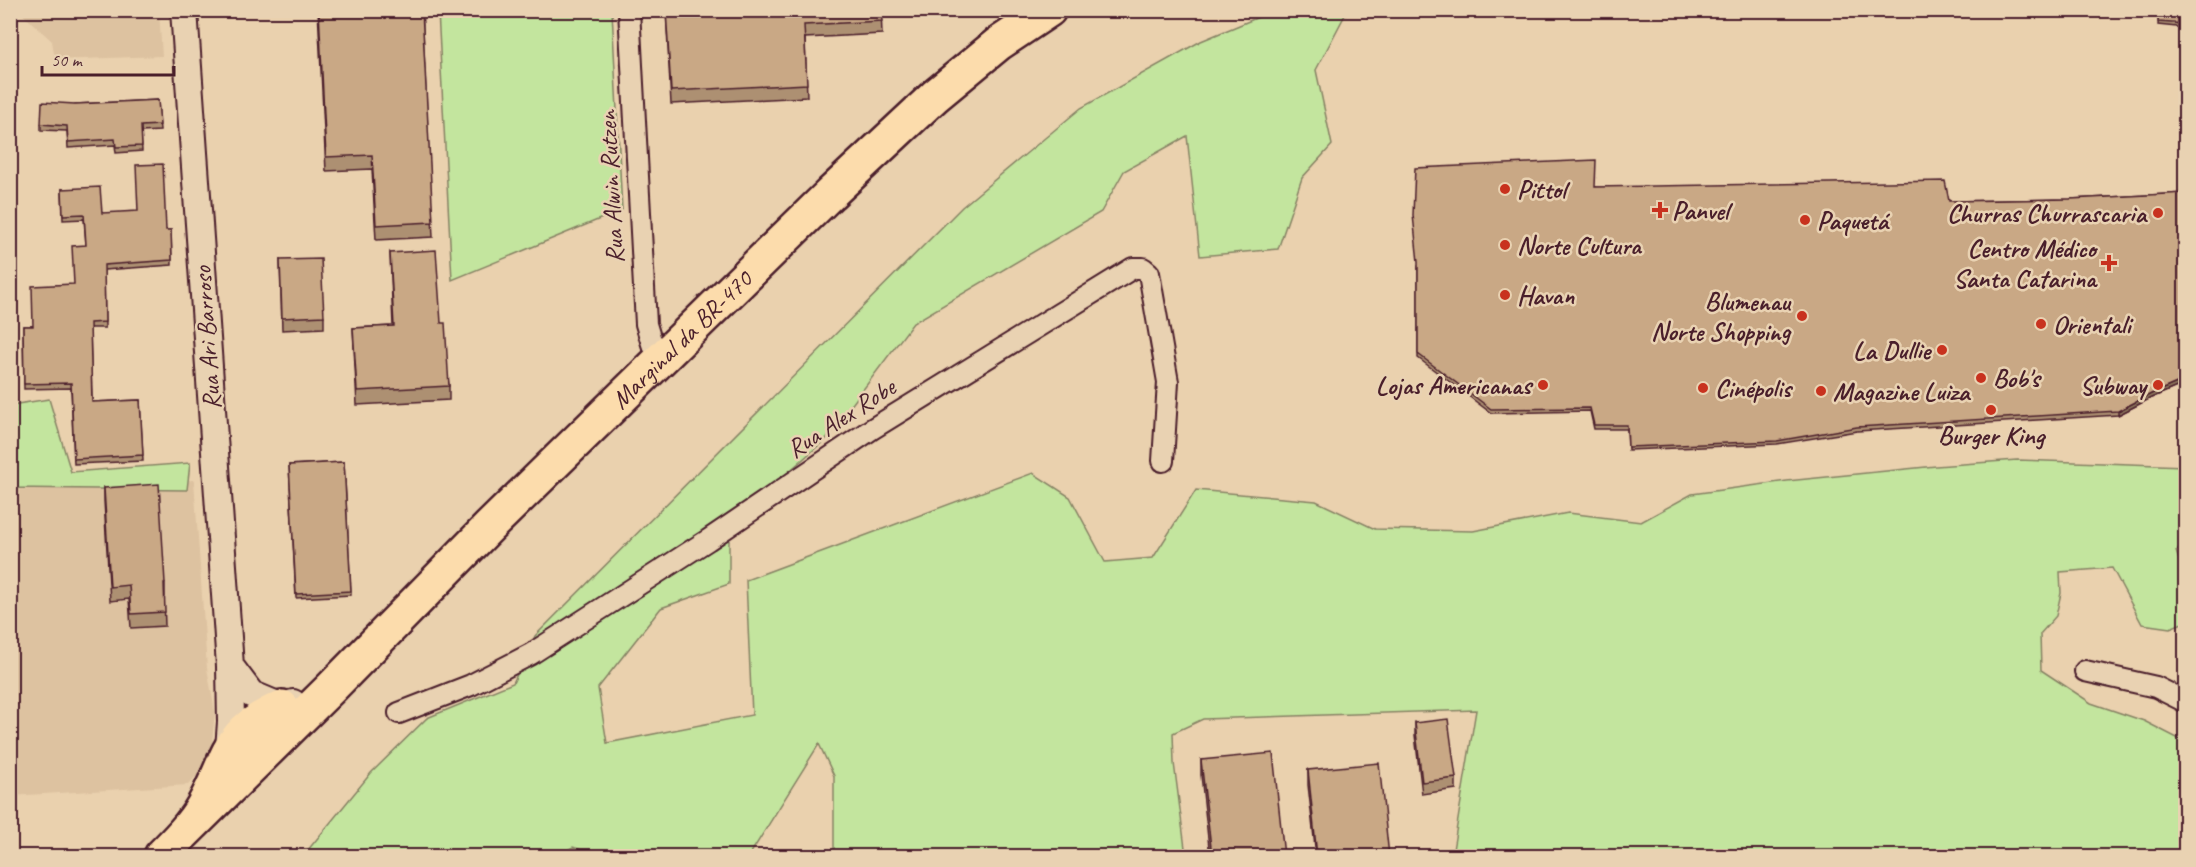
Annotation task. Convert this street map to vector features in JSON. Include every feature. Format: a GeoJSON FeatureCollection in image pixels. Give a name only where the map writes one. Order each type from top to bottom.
{"type":"FeatureCollection","features":[{"type":"Feature","properties":{"kind":"highway","name":"Marginal da BR-470"},"geometry":{"type":"LineString","coordinates":[[171,846],[331,688],[489,526],[935,96],[998,44],[1049,10]]}},
{"type":"Feature","properties":{"kind":"highway"},"geometry":{"type":"LineString","coordinates":[[171,846],[202,807],[229,749],[241,732],[260,717],[282,707]]}},
{"type":"Feature","properties":{"kind":"street","name":"Rua Ari Barroso"},"geometry":{"type":"LineString","coordinates":[[184,10],[230,666],[229,749]]}},
{"type":"Feature","properties":{"kind":"street","name":"Rua Alwin Rutzen"},"geometry":{"type":"LineString","coordinates":[[629,10],[646,324],[652,344],[662,357]]}},
{"type":"Feature","properties":{"kind":"street","name":"Rua Alex Robe"},"geometry":{"type":"LineString","coordinates":[[399,713],[471,685],[531,654],[708,540],[872,429],[1133,268],[1143,268],[1149,273],[1168,382],[1163,461]]}},
{"type":"Feature","properties":{"kind":"street"},"geometry":{"type":"LineString","coordinates":[[230,666],[251,694],[282,707]]}},
{"type":"Feature","properties":{"kind":"street"},"geometry":{"type":"LineString","coordinates":[[2085,671],[2156,687],[2186,702]]}},
{"type":"Feature","properties":{"kind":"street","name":"Marginal da BR-470"},"geometry":{"type":"LineString","coordinates":[[282,707],[331,688]]}},
{"type":"Feature","properties":{"kind":"shaded area"},"geometry":{"type":"Polygon","coordinates":[[[19,11],[159,11],[162,56],[55,60],[52,41],[19,11]]]}},
{"type":"Feature","properties":{"kind":"shaded area"},"geometry":{"type":"Polygon","coordinates":[[[194,480],[207,668],[215,712],[212,742],[203,769],[188,785],[11,796],[11,490],[194,480]]]}},
{"type":"Feature","properties":{"kind":"green space"},"geometry":{"type":"Polygon","coordinates":[[[438,11],[612,11],[622,210],[452,280],[438,11]]]}},
{"type":"Feature","properties":{"kind":"green space"},"geometry":{"type":"Polygon","coordinates":[[[1273,11],[1347,11],[1316,70],[1332,145],[1302,178],[1278,249],[1200,256],[1187,136],[1124,171],[1101,212],[913,323],[826,439],[729,524],[729,584],[661,608],[598,688],[607,743],[752,715],[746,580],[1033,473],[1070,497],[1105,562],[1153,558],[1196,490],[1316,501],[1375,529],[1473,531],[1568,513],[1641,522],[1692,494],[1787,481],[1936,466],[2017,460],[2185,466],[2185,546],[2176,551],[2185,578],[2185,622],[2170,628],[2142,624],[2112,568],[2060,572],[2061,593],[2056,616],[2040,634],[2041,670],[2091,703],[2144,721],[2185,742],[2185,856],[1452,856],[1476,710],[1203,719],[1173,733],[1174,763],[1186,856],[834,856],[834,776],[819,744],[749,856],[600,856],[573,847],[556,856],[303,856],[371,773],[427,718],[513,683],[535,636],[962,207],[1081,108],[1201,41],[1273,11]]]}},
{"type":"Feature","properties":{"kind":"green space"},"geometry":{"type":"Polygon","coordinates":[[[49,399],[71,472],[190,463],[187,490],[11,488],[11,405],[49,399]]]}},
{"type":"Feature","properties":{"kind":"building"},"geometry":{"type":"Polygon","coordinates":[[[319,10],[422,10],[433,222],[376,225],[372,155],[326,157],[319,10]]]}},
{"type":"Feature","properties":{"kind":"building"},"geometry":{"type":"Polygon","coordinates":[[[666,10],[881,10],[882,21],[804,25],[807,84],[671,91],[666,10]]]}},
{"type":"Feature","properties":{"kind":"building"},"geometry":{"type":"Polygon","coordinates":[[[2159,10],[2186,10],[2186,24],[2158,22],[2159,10]]]}},
{"type":"Feature","properties":{"kind":"building"},"geometry":{"type":"Polygon","coordinates":[[[158,100],[160,125],[141,126],[142,146],[116,147],[115,139],[68,142],[67,126],[41,124],[42,102],[75,104],[158,100]]]}},
{"type":"Feature","properties":{"kind":"building","name":"Blumenau Norte Shopping"},"geometry":{"type":"Polygon","coordinates":[[[1596,160],[1595,187],[1945,181],[1949,201],[2070,199],[2186,193],[2186,379],[2118,411],[1857,427],[1777,441],[1628,447],[1627,425],[1594,425],[1590,408],[1491,409],[1418,354],[1418,262],[1413,215],[1415,168],[1596,160]]]}},
{"type":"Feature","properties":{"kind":"building"},"geometry":{"type":"Polygon","coordinates":[[[163,164],[166,230],[171,230],[172,260],[104,265],[105,322],[90,323],[92,402],[140,400],[143,455],[74,459],[71,383],[24,384],[23,326],[33,326],[32,286],[74,284],[72,246],[86,245],[84,214],[63,215],[62,189],[100,187],[102,213],[138,211],[136,165],[163,164]]]}},
{"type":"Feature","properties":{"kind":"building"},"geometry":{"type":"Polygon","coordinates":[[[436,250],[441,323],[445,323],[449,386],[357,391],[353,328],[394,326],[390,253],[436,250]]]}},
{"type":"Feature","properties":{"kind":"building"},"geometry":{"type":"Polygon","coordinates":[[[321,259],[324,316],[282,318],[280,260],[321,259]]]}},
{"type":"Feature","properties":{"kind":"building"},"geometry":{"type":"Polygon","coordinates":[[[344,462],[351,591],[296,594],[289,465],[344,462]]]}},
{"type":"Feature","properties":{"kind":"building"},"geometry":{"type":"Polygon","coordinates":[[[159,484],[165,612],[131,614],[129,585],[110,587],[104,488],[159,484]]]}},
{"type":"Feature","properties":{"kind":"building"},"geometry":{"type":"Polygon","coordinates":[[[1448,719],[1456,778],[1422,782],[1415,723],[1448,719]]]}},
{"type":"Feature","properties":{"kind":"building"},"geometry":{"type":"Polygon","coordinates":[[[1273,753],[1284,856],[1212,856],[1201,760],[1273,753]]]}},
{"type":"Feature","properties":{"kind":"building"},"geometry":{"type":"Polygon","coordinates":[[[1379,763],[1389,856],[1317,856],[1308,770],[1379,763]]]}},
{"type":"Feature","properties":{"kind":"place","name":"Pittol"},"geometry":{"type":"Point","coordinates":[1505,189]}},
{"type":"Feature","properties":{"kind":"place","name":"Panvel"},"geometry":{"type":"Point","coordinates":[1660,210]}},
{"type":"Feature","properties":{"kind":"place","name":"Churras Churrascaria"},"geometry":{"type":"Point","coordinates":[2158,213]}},
{"type":"Feature","properties":{"kind":"place","name":"Paquetá"},"geometry":{"type":"Point","coordinates":[1805,220]}},
{"type":"Feature","properties":{"kind":"place","name":"Norte Cultura"},"geometry":{"type":"Point","coordinates":[1505,245]}},
{"type":"Feature","properties":{"kind":"place","name":"Centro Médico Santa Catarina"},"geometry":{"type":"Point","coordinates":[2109,263]}},
{"type":"Feature","properties":{"kind":"place","name":"Havan"},"geometry":{"type":"Point","coordinates":[1505,295]}},
{"type":"Feature","properties":{"kind":"place","name":"Blumenau Norte Shopping"},"geometry":{"type":"Point","coordinates":[1802,316]}},
{"type":"Feature","properties":{"kind":"place","name":"Orientali"},"geometry":{"type":"Point","coordinates":[2041,324]}},
{"type":"Feature","properties":{"kind":"place","name":"La Dullie"},"geometry":{"type":"Point","coordinates":[1942,350]}},
{"type":"Feature","properties":{"kind":"place","name":"Bob's"},"geometry":{"type":"Point","coordinates":[1981,378]}},
{"type":"Feature","properties":{"kind":"place","name":"Lojas Americanas"},"geometry":{"type":"Point","coordinates":[1543,385]}},
{"type":"Feature","properties":{"kind":"place","name":"Subway"},"geometry":{"type":"Point","coordinates":[2158,385]}},
{"type":"Feature","properties":{"kind":"place","name":"Cinépolis"},"geometry":{"type":"Point","coordinates":[1703,388]}},
{"type":"Feature","properties":{"kind":"place","name":"Magazine Luiza"},"geometry":{"type":"Point","coordinates":[1821,391]}},
{"type":"Feature","properties":{"kind":"place","name":"Burger King"},"geometry":{"type":"Point","coordinates":[1991,410]}}]}
